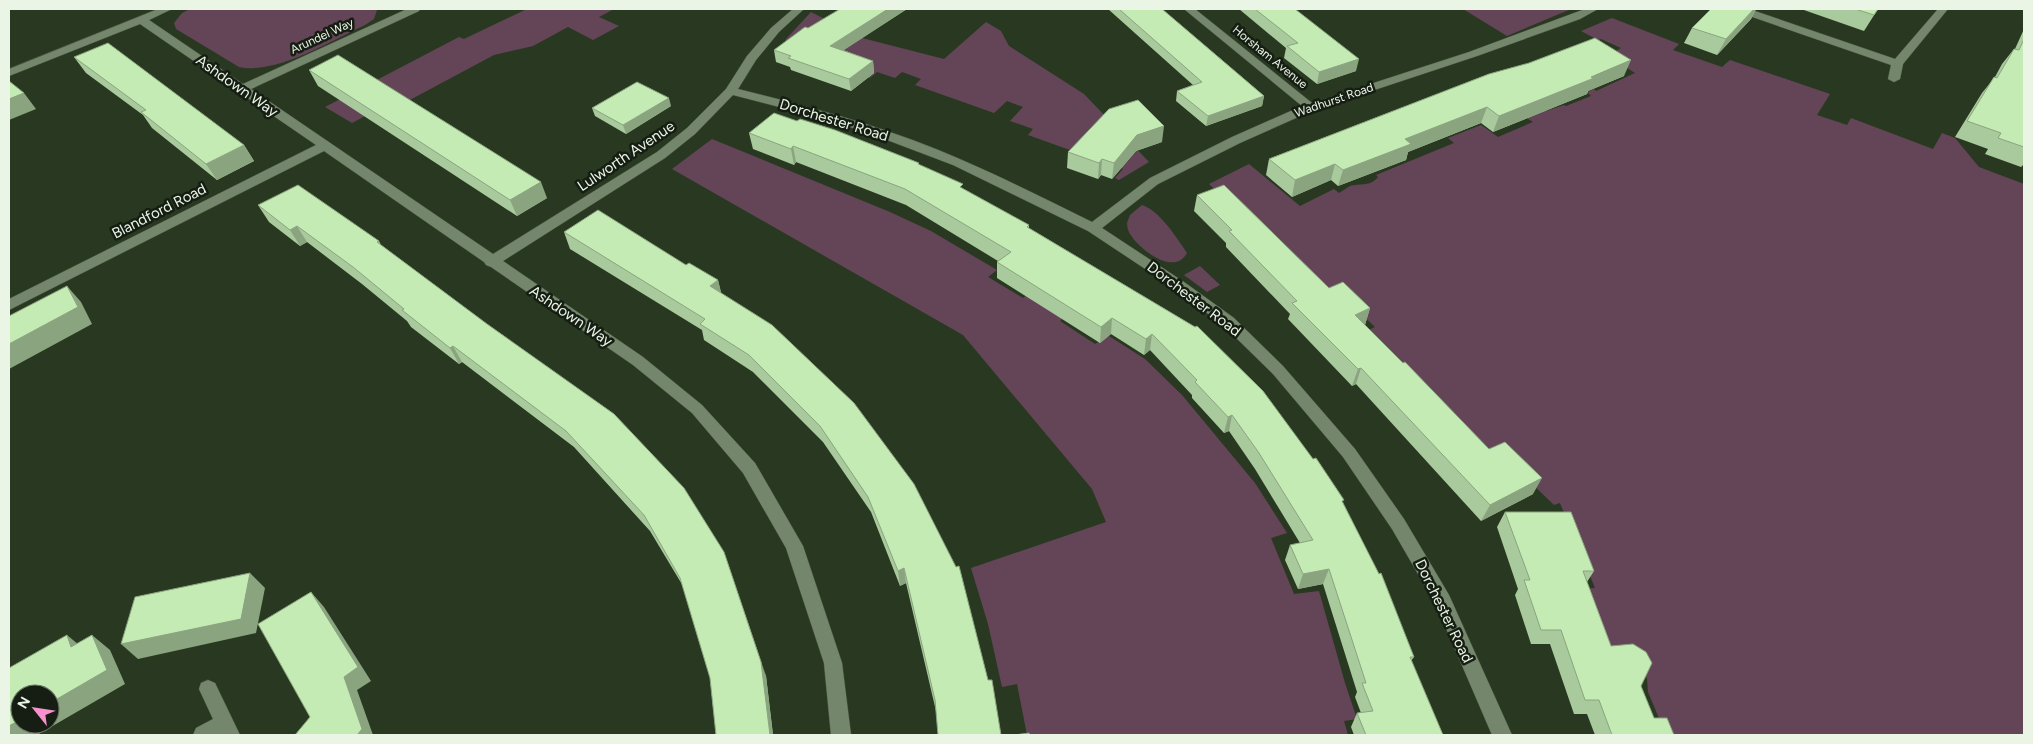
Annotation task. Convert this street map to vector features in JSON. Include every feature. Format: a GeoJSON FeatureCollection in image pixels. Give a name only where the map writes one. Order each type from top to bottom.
{"type":"FeatureCollection","features":[{"type":"Feature","properties":{"kind":"street"},"geometry":{"type":"LineString","coordinates":[[9,73],[167,9]]}},
{"type":"Feature","properties":{"kind":"street","name":"Lulworth Avenue"},"geometry":{"type":"LineString","coordinates":[[491,262],[661,156],[691,131],[731,91],[757,51],[775,30],[799,9]]}},
{"type":"Feature","properties":{"kind":"street","name":"Horsham Avenue"},"geometry":{"type":"LineString","coordinates":[[1189,9],[1310,107]]}},
{"type":"Feature","properties":{"kind":"street","name":"Wadhurst Road"},"geometry":{"type":"LineString","coordinates":[[1093,228],[1154,181],[1236,140],[1310,107],[1472,54],[1593,9]]}},
{"type":"Feature","properties":{"kind":"street"},"geometry":{"type":"LineString","coordinates":[[1739,9],[1897,63]]}},
{"type":"Feature","properties":{"kind":"street"},"geometry":{"type":"LineString","coordinates":[[1894,79],[1897,63],[1943,9]]}},
{"type":"Feature","properties":{"kind":"street","name":"Arundel Way"},"geometry":{"type":"LineString","coordinates":[[241,89],[407,10]]}},
{"type":"Feature","properties":{"kind":"street","name":"Ashdown Way"},"geometry":{"type":"LineString","coordinates":[[141,19],[645,367],[697,409],[749,468],[794,546],[833,663],[840,735]]}},
{"type":"Feature","properties":{"kind":"street","name":"Dorchester Road"},"geometry":{"type":"LineString","coordinates":[[731,91],[870,128],[957,162],[1093,228],[1179,285],[1229,322],[1278,370],[1348,453],[1398,524],[1443,601],[1502,735]]}},
{"type":"Feature","properties":{"kind":"street","name":"Blandford Road"},"geometry":{"type":"LineString","coordinates":[[9,305],[324,146]]}},
{"type":"Feature","properties":{"kind":"street"},"geometry":{"type":"LineString","coordinates":[[203,735],[227,729],[208,690]]}},
{"type":"Feature","properties":{"kind":"shaded area"},"geometry":{"type":"Polygon","coordinates":[[[190,9],[377,10],[374,19],[365,25],[303,55],[269,66],[253,68],[239,67],[176,29],[174,23],[182,13],[190,9]]]}},
{"type":"Feature","properties":{"kind":"shaded area"},"geometry":{"type":"Polygon","coordinates":[[[527,9],[614,9],[599,17],[619,26],[593,40],[568,27],[533,46],[494,55],[406,102],[397,99],[352,123],[325,107],[459,37],[464,39],[527,9]]]}},
{"type":"Feature","properties":{"kind":"shaded area"},"geometry":{"type":"Polygon","coordinates":[[[1463,9],[1571,9],[1507,36],[1463,9]]]}},
{"type":"Feature","properties":{"kind":"shaded area"},"geometry":{"type":"Polygon","coordinates":[[[811,12],[862,38],[944,59],[986,22],[1001,31],[1009,46],[1084,94],[1149,162],[1119,180],[1115,178],[1123,169],[1028,135],[1033,129],[1010,121],[1023,107],[1007,101],[994,113],[915,85],[921,79],[902,72],[895,78],[877,72],[870,78],[834,65],[781,57],[786,39],[811,12]]]}},
{"type":"Feature","properties":{"kind":"shaded area"},"geometry":{"type":"Polygon","coordinates":[[[1612,18],[1679,44],[1673,50],[1722,67],[1730,60],[1830,94],[1817,115],[1847,125],[1851,118],[1933,149],[1942,133],[1955,138],[1979,167],[2024,184],[2024,735],[1666,735],[1648,692],[1647,679],[1634,649],[1602,650],[1580,589],[1595,588],[1560,503],[1554,505],[1496,449],[1482,457],[1358,335],[1375,327],[1335,289],[1322,295],[1209,184],[1249,164],[1300,206],[1334,189],[1339,193],[1350,186],[1372,182],[1378,177],[1376,175],[1454,143],[1448,138],[1481,125],[1498,137],[1533,122],[1523,116],[1543,109],[1546,111],[1566,106],[1591,96],[1587,92],[1594,89],[1596,91],[1635,73],[1608,56],[1621,48],[1601,39],[1598,40],[1581,31],[1612,18]]]}},
{"type":"Feature","properties":{"kind":"shaded area"},"geometry":{"type":"Polygon","coordinates":[[[712,139],[890,212],[931,231],[997,270],[988,277],[1023,298],[1032,291],[1067,314],[1060,321],[1095,344],[1109,336],[1145,359],[1182,395],[1255,483],[1287,533],[1271,538],[1294,594],[1319,591],[1357,719],[1344,721],[1348,735],[1027,735],[1017,684],[1002,687],[988,624],[971,568],[1106,522],[1092,489],[963,335],[672,169],[712,139]]]}},
{"type":"Feature","properties":{"kind":"shaded area"},"geometry":{"type":"Polygon","coordinates":[[[1142,205],[1155,212],[1178,240],[1187,253],[1181,260],[1174,262],[1157,258],[1134,240],[1127,223],[1130,215],[1142,205]]]}},
{"type":"Feature","properties":{"kind":"shaded area"},"geometry":{"type":"Polygon","coordinates":[[[1200,266],[1220,285],[1207,292],[1184,275],[1200,266]]]}},
{"type":"Feature","properties":{"kind":"building"},"geometry":{"type":"Polygon","coordinates":[[[840,9],[888,9],[830,46],[873,61],[849,79],[788,58],[791,56],[774,50],[805,27],[808,28],[840,9]]]}},
{"type":"Feature","properties":{"kind":"building"},"geometry":{"type":"Polygon","coordinates":[[[1119,9],[1162,9],[1264,96],[1208,116],[1177,91],[1202,82],[1119,9]]]}},
{"type":"Feature","properties":{"kind":"building"},"geometry":{"type":"Polygon","coordinates":[[[1255,9],[1295,9],[1359,59],[1319,72],[1287,46],[1298,43],[1255,9]]]}},
{"type":"Feature","properties":{"kind":"building"},"geometry":{"type":"Polygon","coordinates":[[[1711,9],[1754,9],[1726,39],[1692,28],[1711,9]]]}},
{"type":"Feature","properties":{"kind":"building"},"geometry":{"type":"Polygon","coordinates":[[[1855,9],[1878,9],[1874,15],[1855,9]]]}},
{"type":"Feature","properties":{"kind":"building"},"geometry":{"type":"Polygon","coordinates":[[[1595,38],[1631,60],[1591,77],[1594,78],[1499,116],[1487,107],[1405,139],[1411,144],[1343,170],[1335,164],[1295,180],[1269,159],[1489,74],[1529,63],[1595,38]]]}},
{"type":"Feature","properties":{"kind":"building"},"geometry":{"type":"Polygon","coordinates":[[[2024,39],[2024,147],[1998,138],[2001,133],[1967,121],[1994,77],[1997,78],[2014,49],[2019,50],[2024,39]]]}},
{"type":"Feature","properties":{"kind":"building"},"geometry":{"type":"Polygon","coordinates":[[[108,43],[244,145],[206,164],[141,112],[146,110],[74,57],[108,43]]]}},
{"type":"Feature","properties":{"kind":"building"},"geometry":{"type":"Polygon","coordinates":[[[338,55],[541,182],[510,200],[309,70],[338,55]]]}},
{"type":"Feature","properties":{"kind":"building"},"geometry":{"type":"Polygon","coordinates":[[[9,81],[24,93],[9,99],[9,81]]]}},
{"type":"Feature","properties":{"kind":"building"},"geometry":{"type":"Polygon","coordinates":[[[637,82],[669,98],[623,125],[592,108],[637,82]]]}},
{"type":"Feature","properties":{"kind":"building"},"geometry":{"type":"Polygon","coordinates":[[[1138,100],[1164,126],[1137,135],[1114,163],[1102,159],[1099,163],[1068,152],[1109,109],[1138,100]]]}},
{"type":"Feature","properties":{"kind":"building"},"geometry":{"type":"Polygon","coordinates":[[[774,113],[797,121],[800,119],[835,130],[919,163],[963,184],[960,187],[1029,225],[1027,227],[1195,327],[1197,326],[1263,391],[1313,459],[1316,458],[1344,500],[1342,501],[1379,574],[1381,573],[1414,657],[1410,657],[1443,735],[1366,735],[1357,713],[1373,711],[1362,683],[1366,683],[1329,569],[1303,574],[1290,545],[1313,540],[1259,453],[1232,415],[1228,417],[1195,382],[1197,380],[1152,334],[1146,339],[1112,318],[1101,327],[997,262],[1011,252],[905,189],[793,146],[791,149],[749,133],[774,113]]]}},
{"type":"Feature","properties":{"kind":"building"},"geometry":{"type":"Polygon","coordinates":[[[298,185],[379,241],[377,242],[487,324],[614,414],[684,488],[724,552],[761,662],[770,735],[716,735],[710,678],[680,578],[644,515],[566,431],[453,346],[450,348],[402,310],[404,309],[353,267],[297,226],[290,230],[258,205],[298,185]]]}},
{"type":"Feature","properties":{"kind":"building"},"geometry":{"type":"Polygon","coordinates":[[[1224,185],[1329,288],[1343,282],[1370,308],[1355,315],[1403,363],[1405,362],[1489,449],[1505,442],[1542,478],[1490,505],[1361,368],[1358,369],[1292,303],[1297,301],[1197,195],[1224,185]]]}},
{"type":"Feature","properties":{"kind":"building"},"geometry":{"type":"Polygon","coordinates":[[[598,210],[686,265],[689,263],[718,280],[710,286],[772,325],[854,403],[914,484],[956,567],[959,566],[988,680],[992,680],[1001,735],[938,735],[935,700],[904,568],[898,571],[868,497],[820,426],[749,355],[700,324],[705,319],[564,232],[598,210]]]}},
{"type":"Feature","properties":{"kind":"building"},"geometry":{"type":"Polygon","coordinates":[[[67,286],[78,307],[9,344],[9,316],[67,286]]]}},
{"type":"Feature","properties":{"kind":"building"},"geometry":{"type":"Polygon","coordinates":[[[1505,512],[1571,512],[1594,571],[1583,571],[1611,646],[1633,644],[1646,652],[1652,663],[1641,686],[1654,718],[1667,718],[1674,735],[1612,735],[1599,700],[1585,700],[1561,630],[1541,630],[1524,580],[1530,580],[1505,512]]]}},
{"type":"Feature","properties":{"kind":"building"},"geometry":{"type":"Polygon","coordinates":[[[250,573],[241,619],[121,644],[135,597],[250,573]]]}},
{"type":"Feature","properties":{"kind":"building"},"geometry":{"type":"Polygon","coordinates":[[[311,592],[358,667],[344,677],[362,729],[357,735],[295,735],[310,717],[258,624],[311,592]]]}},
{"type":"Feature","properties":{"kind":"building"},"geometry":{"type":"Polygon","coordinates":[[[67,635],[71,647],[92,635],[107,670],[60,697],[60,684],[10,684],[9,726],[9,668],[67,635]]]}},
{"type":"Feature","properties":{"kind":"building"},"geometry":{"type":"Polygon","coordinates":[[[1029,733],[1030,735],[1014,735],[1029,733]]]}}]}
